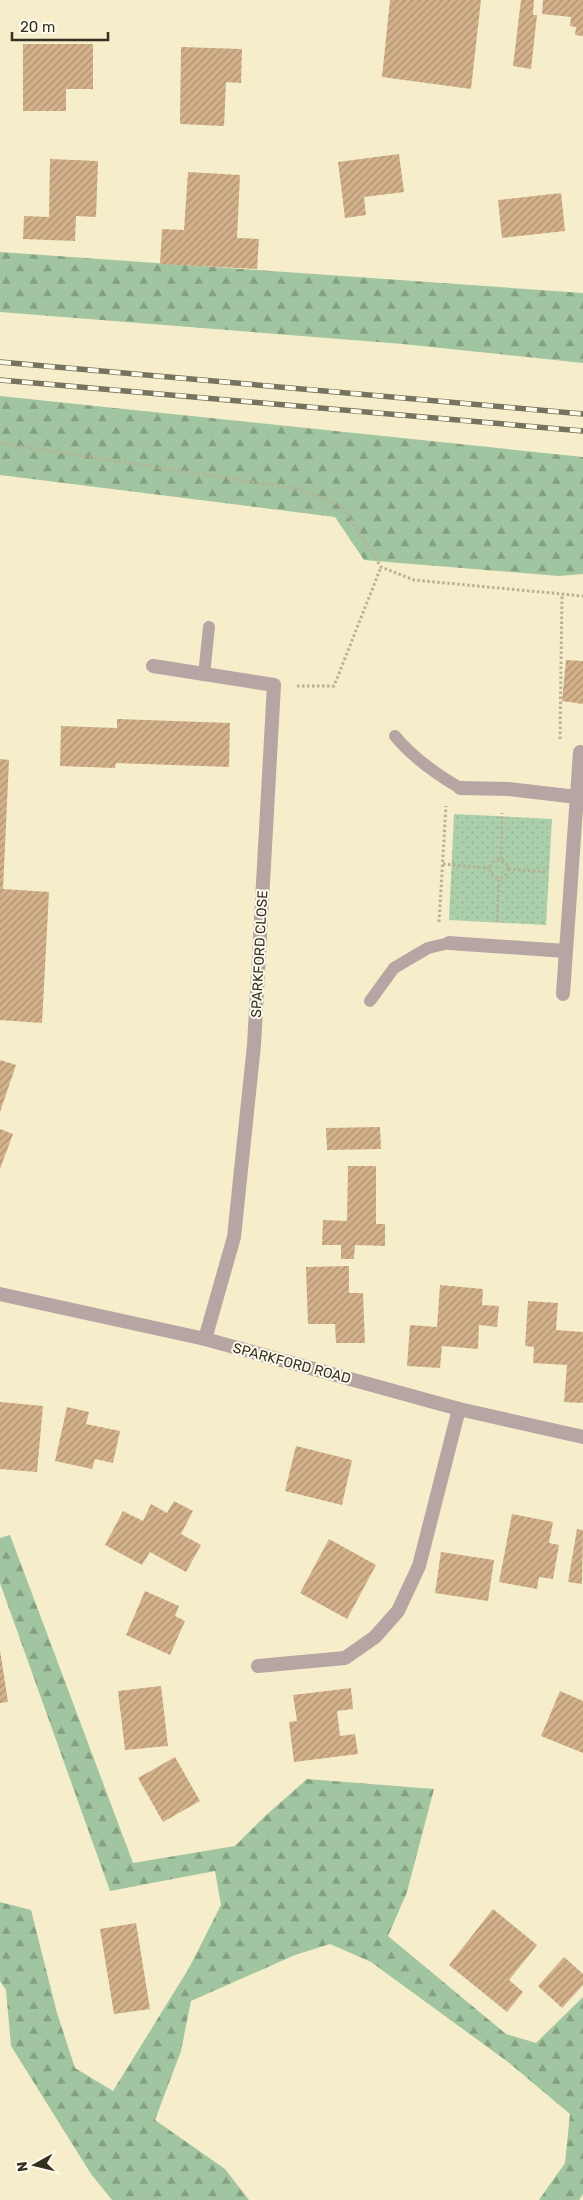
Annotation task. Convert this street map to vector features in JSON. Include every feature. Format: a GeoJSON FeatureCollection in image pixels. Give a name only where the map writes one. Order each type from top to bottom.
{"type":"FeatureCollection","features":[{"type":"Feature","properties":{"kind":"street"},"geometry":{"type":"LineString","coordinates":[[153,666],[274,685]]}},
{"type":"Feature","properties":{"kind":"street","name":"SPARKFORD CLOSE"},"geometry":{"type":"LineString","coordinates":[[205,1339],[234,1237],[254,1045],[274,685]]}},
{"type":"Feature","properties":{"kind":"street"},"geometry":{"type":"LineString","coordinates":[[562,994],[577,875],[577,797],[580,752]]}},
{"type":"Feature","properties":{"kind":"street"},"geometry":{"type":"LineString","coordinates":[[460,788],[577,797]]}},
{"type":"Feature","properties":{"kind":"street"},"geometry":{"type":"LineString","coordinates":[[444,945],[496,946],[566,951]]}},
{"type":"Feature","properties":{"kind":"street","name":"SPARKFORD ROAD"},"geometry":{"type":"LineString","coordinates":[[0,1294],[205,1339],[459,1409],[583,1437]]}},
{"type":"Feature","properties":{"kind":"street"},"geometry":{"type":"LineString","coordinates":[[258,1666],[345,1658],[375,1637],[398,1611],[419,1566],[459,1409]]}},
{"type":"Feature","properties":{"kind":"lane"},"geometry":{"type":"LineString","coordinates":[[204,674],[208,627]]}},
{"type":"Feature","properties":{"kind":"lane"},"geometry":{"type":"LineString","coordinates":[[395,736],[408,752],[460,788]]}},
{"type":"Feature","properties":{"kind":"lane"},"geometry":{"type":"LineString","coordinates":[[370,1000],[394,968],[428,948],[444,945]]}},
{"type":"Feature","properties":{"kind":"path"},"geometry":{"type":"LineString","coordinates":[[0,443],[299,488],[342,506],[382,568],[414,580],[583,596]]}},
{"type":"Feature","properties":{"kind":"path"},"geometry":{"type":"LineString","coordinates":[[274,685],[334,686],[382,568]]}},
{"type":"Feature","properties":{"kind":"path"},"geometry":{"type":"LineString","coordinates":[[562,595],[560,738],[580,752]]}},
{"type":"Feature","properties":{"kind":"path"},"geometry":{"type":"LineString","coordinates":[[444,945],[443,864],[448,780]]}},
{"type":"Feature","properties":{"kind":"path"},"geometry":{"type":"LineString","coordinates":[[500,859],[503,790]]}},
{"type":"Feature","properties":{"kind":"path"},"geometry":{"type":"LineString","coordinates":[[500,859],[506,862],[508,869],[505,876],[499,878],[491,874],[490,868],[492,862],[500,859]]}},
{"type":"Feature","properties":{"kind":"path"},"geometry":{"type":"LineString","coordinates":[[443,864],[490,868]]}},
{"type":"Feature","properties":{"kind":"path"},"geometry":{"type":"LineString","coordinates":[[508,869],[577,875]]}},
{"type":"Feature","properties":{"kind":"path"},"geometry":{"type":"LineString","coordinates":[[496,946],[499,878]]}},
{"type":"Feature","properties":{"kind":"green space"},"geometry":{"type":"Polygon","coordinates":[[[0,252],[583,293],[583,363],[403,344],[0,312],[0,252]]]}},
{"type":"Feature","properties":{"kind":"green space"},"geometry":{"type":"Polygon","coordinates":[[[0,396],[583,457],[583,574],[559,576],[364,560],[335,517],[0,475],[0,396]]]}},
{"type":"Feature","properties":{"kind":"green space"},"geometry":{"type":"Polygon","coordinates":[[[454,814],[552,819],[546,925],[449,920],[454,814]]]}},
{"type":"Feature","properties":{"kind":"green space"},"geometry":{"type":"Polygon","coordinates":[[[10,1535],[133,1863],[235,1846],[307,1779],[434,1789],[407,1892],[388,1936],[506,2034],[536,2043],[583,1997],[583,2194],[579,2200],[539,2200],[565,2163],[570,2114],[508,2062],[371,1962],[330,1944],[295,1955],[191,2001],[181,2051],[155,2120],[225,2169],[249,2200],[112,2200],[91,2174],[11,2046],[6,1990],[0,1981],[0,1902],[31,1910],[57,2013],[75,2068],[113,2091],[189,1968],[221,1905],[215,1871],[110,1891],[0,1583],[0,1538],[10,1535]]]}},
{"type":"Feature","properties":{"kind":"building"},"geometry":{"type":"Polygon","coordinates":[[[390,0],[481,0],[471,89],[382,77],[390,0]]]}},
{"type":"Feature","properties":{"kind":"building"},"geometry":{"type":"Polygon","coordinates":[[[521,0],[534,0],[533,15],[537,15],[531,69],[513,66],[521,0]]]}},
{"type":"Feature","properties":{"kind":"building"},"geometry":{"type":"Polygon","coordinates":[[[543,0],[583,0],[583,36],[575,35],[576,27],[570,26],[571,17],[542,14],[543,0]]]}},
{"type":"Feature","properties":{"kind":"building"},"geometry":{"type":"Polygon","coordinates":[[[23,44],[93,44],[93,89],[66,89],[66,111],[23,111],[23,44]]]}},
{"type":"Feature","properties":{"kind":"building"},"geometry":{"type":"Polygon","coordinates":[[[181,47],[242,49],[241,83],[226,82],[224,126],[180,124],[181,47]]]}},
{"type":"Feature","properties":{"kind":"building"},"geometry":{"type":"Polygon","coordinates":[[[399,154],[404,192],[364,197],[366,215],[345,218],[338,162],[399,154]]]}},
{"type":"Feature","properties":{"kind":"building"},"geometry":{"type":"Polygon","coordinates":[[[50,159],[98,161],[96,217],[76,216],[75,241],[23,239],[24,216],[49,217],[50,159]]]}},
{"type":"Feature","properties":{"kind":"building"},"geometry":{"type":"Polygon","coordinates":[[[188,172],[240,175],[237,238],[259,239],[257,269],[160,264],[162,229],[184,230],[188,172]]]}},
{"type":"Feature","properties":{"kind":"building"},"geometry":{"type":"Polygon","coordinates":[[[561,193],[565,231],[502,238],[498,200],[561,193]]]}},
{"type":"Feature","properties":{"kind":"building"},"geometry":{"type":"Polygon","coordinates":[[[566,660],[583,661],[583,704],[562,701],[566,660]]]}},
{"type":"Feature","properties":{"kind":"building"},"geometry":{"type":"Polygon","coordinates":[[[117,719],[230,723],[229,767],[116,763],[115,768],[60,766],[61,726],[117,728],[117,719]]]}},
{"type":"Feature","properties":{"kind":"building"},"geometry":{"type":"Polygon","coordinates":[[[0,759],[9,760],[3,889],[49,892],[42,1023],[0,1020],[0,759]]]}},
{"type":"Feature","properties":{"kind":"building"},"geometry":{"type":"Polygon","coordinates":[[[0,1060],[16,1065],[0,1112],[0,1060]]]}},
{"type":"Feature","properties":{"kind":"building"},"geometry":{"type":"Polygon","coordinates":[[[380,1127],[381,1149],[327,1150],[326,1128],[380,1127]]]}},
{"type":"Feature","properties":{"kind":"building"},"geometry":{"type":"Polygon","coordinates":[[[0,1129],[13,1134],[0,1169],[0,1129]]]}},
{"type":"Feature","properties":{"kind":"building"},"geometry":{"type":"Polygon","coordinates":[[[348,1166],[376,1166],[376,1224],[385,1224],[385,1246],[355,1245],[354,1259],[341,1259],[341,1245],[322,1245],[323,1220],[347,1221],[348,1166]]]}},
{"type":"Feature","properties":{"kind":"building"},"geometry":{"type":"Polygon","coordinates":[[[349,1266],[349,1293],[363,1293],[365,1343],[336,1343],[335,1324],[308,1324],[306,1267],[349,1266]]]}},
{"type":"Feature","properties":{"kind":"building"},"geometry":{"type":"Polygon","coordinates":[[[440,1285],[483,1289],[482,1305],[499,1306],[497,1327],[479,1325],[478,1349],[442,1346],[440,1368],[407,1366],[410,1325],[437,1327],[440,1285]]]}},
{"type":"Feature","properties":{"kind":"building"},"geometry":{"type":"Polygon","coordinates":[[[528,1301],[558,1303],[556,1330],[583,1332],[583,1403],[564,1402],[567,1365],[533,1363],[534,1347],[525,1346],[528,1301]]]}},
{"type":"Feature","properties":{"kind":"building"},"geometry":{"type":"Polygon","coordinates":[[[0,1402],[43,1406],[37,1472],[0,1469],[0,1402]]]}},
{"type":"Feature","properties":{"kind":"building"},"geometry":{"type":"Polygon","coordinates":[[[67,1407],[89,1412],[86,1424],[120,1431],[113,1463],[95,1459],[92,1469],[55,1461],[67,1407]]]}},
{"type":"Feature","properties":{"kind":"building"},"geometry":{"type":"Polygon","coordinates":[[[296,1446],[352,1460],[342,1505],[285,1491],[296,1446]]]}},
{"type":"Feature","properties":{"kind":"building"},"geometry":{"type":"Polygon","coordinates":[[[174,1501],[193,1511],[181,1534],[201,1545],[186,1572],[150,1552],[142,1565],[105,1545],[123,1511],[143,1521],[151,1504],[167,1513],[174,1501]]]}},
{"type":"Feature","properties":{"kind":"building"},"geometry":{"type":"Polygon","coordinates":[[[512,1514],[553,1522],[549,1543],[559,1545],[553,1579],[539,1577],[537,1589],[499,1582],[512,1514]]]}},
{"type":"Feature","properties":{"kind":"building"},"geometry":{"type":"Polygon","coordinates":[[[577,1529],[583,1530],[582,1584],[568,1582],[577,1529]]]}},
{"type":"Feature","properties":{"kind":"building"},"geometry":{"type":"Polygon","coordinates":[[[329,1539],[376,1565],[347,1619],[300,1593],[329,1539]]]}},
{"type":"Feature","properties":{"kind":"building"},"geometry":{"type":"Polygon","coordinates":[[[441,1552],[494,1560],[488,1601],[435,1593],[441,1552]]]}},
{"type":"Feature","properties":{"kind":"building"},"geometry":{"type":"Polygon","coordinates":[[[145,1591],[179,1606],[175,1616],[185,1621],[170,1655],[126,1635],[145,1591]]]}},
{"type":"Feature","properties":{"kind":"building"},"geometry":{"type":"Polygon","coordinates":[[[0,1650],[8,1702],[0,1703],[0,1650]]]}},
{"type":"Feature","properties":{"kind":"building"},"geometry":{"type":"Polygon","coordinates":[[[161,1686],[168,1746],[125,1750],[118,1691],[161,1686]]]}},
{"type":"Feature","properties":{"kind":"building"},"geometry":{"type":"Polygon","coordinates":[[[351,1688],[353,1709],[337,1711],[340,1736],[355,1734],[358,1754],[294,1762],[289,1722],[297,1721],[293,1695],[351,1688]]]}},
{"type":"Feature","properties":{"kind":"building"},"geometry":{"type":"Polygon","coordinates":[[[560,1691],[583,1701],[583,1753],[541,1736],[560,1691]]]}},
{"type":"Feature","properties":{"kind":"building"},"geometry":{"type":"Polygon","coordinates":[[[175,1757],[200,1801],[163,1822],[138,1778],[175,1757]]]}},
{"type":"Feature","properties":{"kind":"building"},"geometry":{"type":"Polygon","coordinates":[[[493,1909],[537,1945],[509,1980],[523,1992],[507,2012],[449,1965],[493,1909]]]}},
{"type":"Feature","properties":{"kind":"building"},"geometry":{"type":"Polygon","coordinates":[[[136,1923],[150,2009],[114,2014],[100,1929],[136,1923]]]}},
{"type":"Feature","properties":{"kind":"building"},"geometry":{"type":"Polygon","coordinates":[[[564,1957],[583,1974],[583,1985],[562,2008],[538,1986],[564,1957]]]}},
{"type":"Feature","properties":{"kind":"railway"},"geometry":{"type":"LineString","coordinates":[[0,362],[583,414]]}},
{"type":"Feature","properties":{"kind":"railway"},"geometry":{"type":"LineString","coordinates":[[0,380],[583,431]]}}]}
